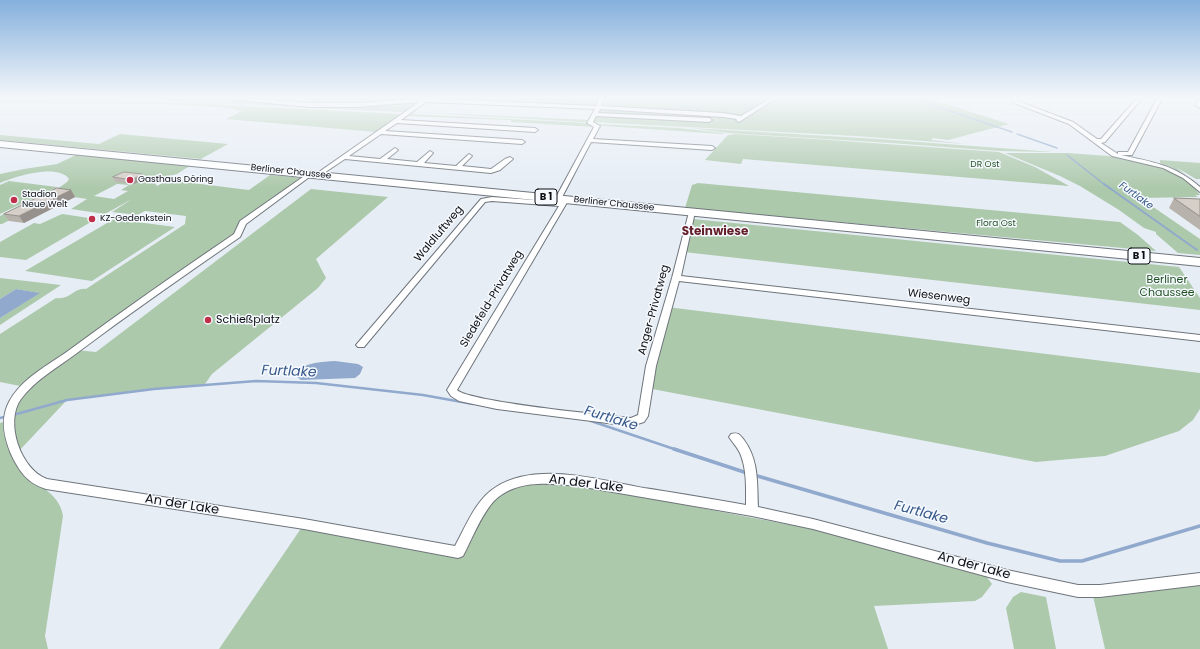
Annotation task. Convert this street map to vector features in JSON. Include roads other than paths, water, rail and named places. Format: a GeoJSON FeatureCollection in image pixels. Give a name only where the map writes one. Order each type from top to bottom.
{"type":"FeatureCollection","features":[{"type":"Feature","properties":{"kind":"main road","name":"Berliner Chaussee"},"geometry":{"type":"LineString","coordinates":[[0,144],[314,174],[563,201],[692,212],[1200,262]]}},
{"type":"Feature","properties":{"kind":"main road","name":"Berliner Chaussee"},"geometry":{"type":"LineString","coordinates":[[1108,252],[1132,252],[1200,258]]}},
{"type":"Feature","properties":{"kind":"street","name":"An der Lake"},"geometry":{"type":"LineString","coordinates":[[386,127],[343,157],[314,174],[243,223],[237,235],[38,378],[20,394],[12,406],[8,421],[11,439],[21,464],[28,474],[39,482],[304,524],[458,552],[478,514],[489,499],[506,486],[527,480],[548,479],[578,481],[752,512],[843,532],[1007,576],[1074,590],[1100,591],[1200,579]]}},
{"type":"Feature","properties":{"kind":"street"},"geometry":{"type":"LineString","coordinates":[[493,127],[535,130]]}},
{"type":"Feature","properties":{"kind":"street"},"geometry":{"type":"LineString","coordinates":[[563,201],[596,127]]}},
{"type":"Feature","properties":{"kind":"street"},"geometry":{"type":"LineString","coordinates":[[1078,127],[1115,156],[1153,163],[1171,170],[1185,177],[1200,190]]}},
{"type":"Feature","properties":{"kind":"street"},"geometry":{"type":"LineString","coordinates":[[1103,141],[1115,127]]}},
{"type":"Feature","properties":{"kind":"street"},"geometry":{"type":"LineString","coordinates":[[1095,141],[1103,141],[1119,153],[1130,154],[1145,127]]}},
{"type":"Feature","properties":{"kind":"street"},"geometry":{"type":"LineString","coordinates":[[380,132],[522,142]]}},
{"type":"Feature","properties":{"kind":"street"},"geometry":{"type":"LineString","coordinates":[[590,140],[712,148]]}},
{"type":"Feature","properties":{"kind":"street"},"geometry":{"type":"LineString","coordinates":[[382,160],[395,150]]}},
{"type":"Feature","properties":{"kind":"street"},"geometry":{"type":"LineString","coordinates":[[419,164],[430,153]]}},
{"type":"Feature","properties":{"kind":"street"},"geometry":{"type":"LineString","coordinates":[[458,167],[469,156]]}},
{"type":"Feature","properties":{"kind":"street"},"geometry":{"type":"LineString","coordinates":[[343,157],[496,170],[506,160],[510,159]]}},
{"type":"Feature","properties":{"kind":"street","name":"Waldluftweg"},"geometry":{"type":"LineString","coordinates":[[361,345],[483,200],[563,201]]}},
{"type":"Feature","properties":{"kind":"street","name":"Siedefeld-Privatweg"},"geometry":{"type":"LineString","coordinates":[[563,201],[452,388],[453,392],[457,396],[511,407],[631,422],[638,421],[643,416]]}},
{"type":"Feature","properties":{"kind":"street","name":"Anger-Privatweg"},"geometry":{"type":"LineString","coordinates":[[643,416],[651,366],[676,278],[692,212]]}},
{"type":"Feature","properties":{"kind":"street","name":"Wiesenweg"},"geometry":{"type":"LineString","coordinates":[[676,278],[1200,338]]}},
{"type":"Feature","properties":{"kind":"street"},"geometry":{"type":"LineString","coordinates":[[735,437],[747,453],[751,474],[752,512]]}},
{"type":"Feature","properties":{"kind":"water"},"geometry":{"type":"Polygon","coordinates":[[[16,289],[40,293],[0,318],[0,299],[16,289]]]}},
{"type":"Feature","properties":{"kind":"water"},"geometry":{"type":"Polygon","coordinates":[[[335,361],[358,364],[363,367],[360,374],[355,378],[301,380],[296,376],[297,371],[305,366],[315,363],[335,361]]]}},
{"type":"Feature","properties":{"kind":"waterway","name":"Furtlake"},"geometry":{"type":"LineString","coordinates":[[998,127],[1012,132]]}},
{"type":"Feature","properties":{"kind":"waterway","name":"Furtlake"},"geometry":{"type":"LineString","coordinates":[[1017,134],[1057,148]]}},
{"type":"Feature","properties":{"kind":"waterway","name":"Furtlake"},"geometry":{"type":"LineString","coordinates":[[1067,155],[1105,185]]}},
{"type":"Feature","properties":{"kind":"waterway","name":"Furtlake"},"geometry":{"type":"LineString","coordinates":[[1104,184],[1197,250]]}},
{"type":"Feature","properties":{"kind":"waterway","name":"Furtlake"},"geometry":{"type":"LineString","coordinates":[[13,415],[67,400],[154,389],[256,381],[316,383],[423,395],[473,404]]}},
{"type":"Feature","properties":{"kind":"waterway","name":"Furtlake"},"geometry":{"type":"LineString","coordinates":[[0,418],[8,416]]}},
{"type":"Feature","properties":{"kind":"waterway","name":"Furtlake"},"geometry":{"type":"LineString","coordinates":[[591,421],[675,449]]}},
{"type":"Feature","properties":{"kind":"waterway","name":"Furtlake"},"geometry":{"type":"LineString","coordinates":[[675,449],[747,473]]}},
{"type":"Feature","properties":{"kind":"waterway","name":"Furtlake"},"geometry":{"type":"LineString","coordinates":[[754,475],[987,543],[1060,561],[1082,561],[1200,526]]}},
{"type":"Feature","properties":{"kind":"place","name":"Gasthaus Döring"},"geometry":{"type":"Point","coordinates":[130,180]}},
{"type":"Feature","properties":{"kind":"place","name":"Stadion Neue Welt"},"geometry":{"type":"Point","coordinates":[14,200]}},
{"type":"Feature","properties":{"kind":"place","name":"KZ-Gedenkstein"},"geometry":{"type":"Point","coordinates":[92,219]}},
{"type":"Feature","properties":{"kind":"place","name":"Schießplatz"},"geometry":{"type":"Point","coordinates":[208,320]}},
{"type":"Feature","properties":{"kind":"district","name":"Steinwiese"},"geometry":{"type":"Point","coordinates":[715,232]}},
{"type":"Feature","properties":{"kind":"park label","name":"DR Ost"},"geometry":{"type":"Point","coordinates":[985,165]}},
{"type":"Feature","properties":{"kind":"park label","name":"Flora Ost"},"geometry":{"type":"Point","coordinates":[996,224]}}]}
